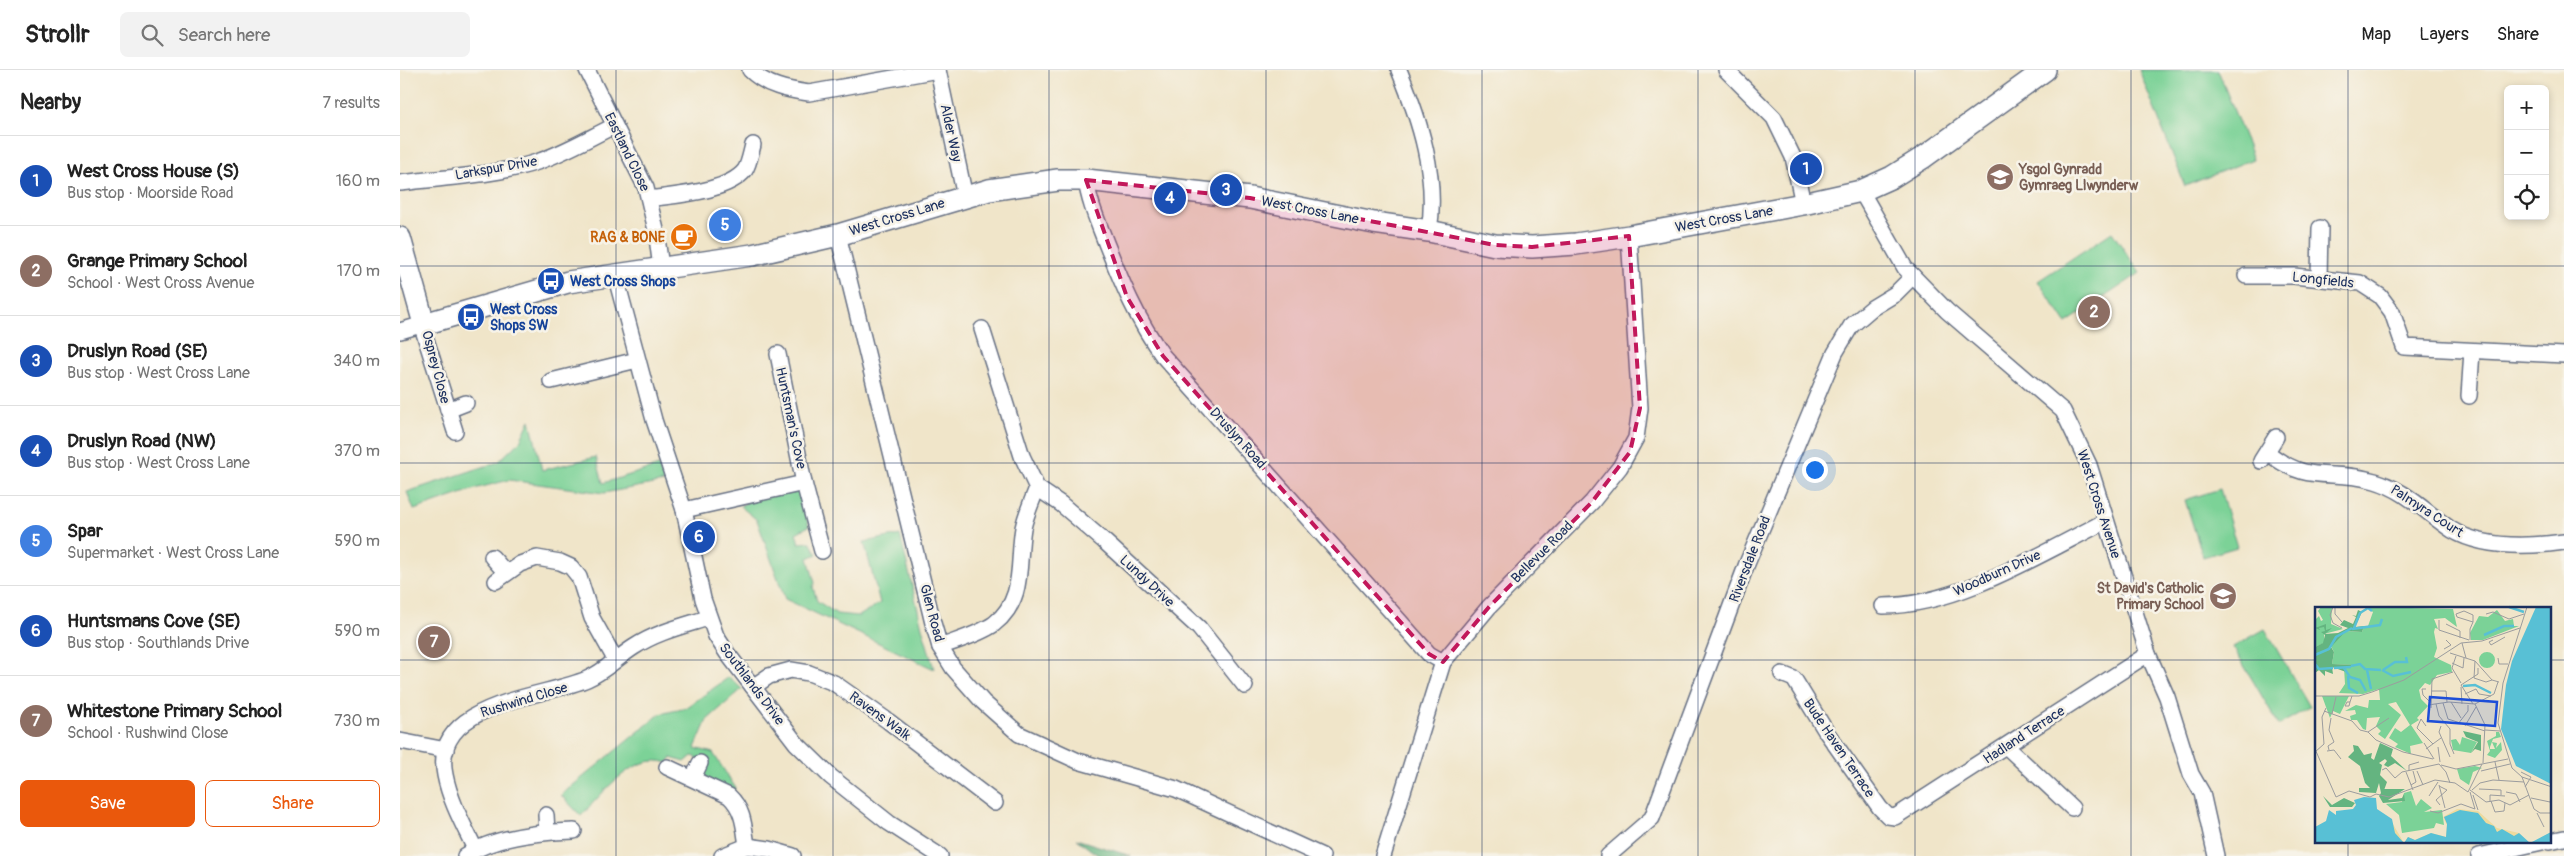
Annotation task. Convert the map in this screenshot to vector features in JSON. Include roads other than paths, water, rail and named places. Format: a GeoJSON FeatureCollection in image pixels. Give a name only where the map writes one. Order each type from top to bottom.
{"type":"FeatureCollection","features":[{"type":"Feature","properties":{"kind":"street","name":"Eastland Close"},"geometry":{"type":"LineString","coordinates":[[587,70],[646,188],[660,268]]}},
{"type":"Feature","properties":{"kind":"street"},"geometry":{"type":"LineString","coordinates":[[750,70],[764,82],[788,90],[809,93],[938,70]]}},
{"type":"Feature","properties":{"kind":"street","name":"Alder Way"},"geometry":{"type":"LineString","coordinates":[[938,70],[965,197]]}},
{"type":"Feature","properties":{"kind":"street"},"geometry":{"type":"LineString","coordinates":[[1398,70],[1410,97],[1428,161],[1433,210],[1430,231]]}},
{"type":"Feature","properties":{"kind":"street"},"geometry":{"type":"LineString","coordinates":[[1726,70],[1774,118],[1793,157],[1803,204]]}},
{"type":"Feature","properties":{"kind":"street","name":"West Cross Lane"},"geometry":{"type":"LineString","coordinates":[[400,331],[568,282],[744,256],[838,235],[965,197],[1031,182],[1086,180],[1250,198],[1365,222],[1430,231],[1495,246],[1532,247],[1576,244],[1629,236],[1803,204],[1861,191],[1892,177],[1924,157],[2044,70]]}},
{"type":"Feature","properties":{"kind":"street","name":"Larkspur Drive"},"geometry":{"type":"LineString","coordinates":[[400,183],[501,170],[536,162],[565,151],[614,126]]}},
{"type":"Feature","properties":{"kind":"street"},"geometry":{"type":"LineString","coordinates":[[649,199],[704,190],[733,182],[746,169],[753,144]]}},
{"type":"Feature","properties":{"kind":"street","name":"Druslyn Road"},"geometry":{"type":"LineString","coordinates":[[1086,180],[1091,204],[1127,298],[1144,330],[1163,356],[1429,654],[1443,662]]}},
{"type":"Feature","properties":{"kind":"street","name":"West Cross Avenue"},"geometry":{"type":"LineString","coordinates":[[1861,191],[1884,235],[1905,268],[1947,311],[2063,412],[2089,465],[2148,654],[2167,697],[2190,774],[2202,793],[2216,856]]}},
{"type":"Feature","properties":{"kind":"street"},"geometry":{"type":"LineString","coordinates":[[2319,278],[2320,228]]}},
{"type":"Feature","properties":{"kind":"street","name":"Glen Road"},"geometry":{"type":"LineString","coordinates":[[838,235],[940,646],[953,668],[983,702],[1019,734],[1078,761],[1176,789],[1322,856]]}},
{"type":"Feature","properties":{"kind":"street","name":"Bellevue Road"},"geometry":{"type":"LineString","coordinates":[[1383,856],[1443,662],[1489,607],[1592,502],[1630,452],[1639,423],[1640,408],[1629,236]]}},
{"type":"Feature","properties":{"kind":"street"},"geometry":{"type":"LineString","coordinates":[[400,238],[424,324]]}},
{"type":"Feature","properties":{"kind":"street","name":"Southlands Drive"},"geometry":{"type":"LineString","coordinates":[[615,274],[637,360],[684,510],[708,618],[727,653],[796,743],[831,777],[889,824],[940,856]]}},
{"type":"Feature","properties":{"kind":"street","name":"Riversdale Road"},"geometry":{"type":"LineString","coordinates":[[1608,856],[1652,818],[1746,566],[1834,353],[1851,326],[1872,308],[1895,294],[1913,276]]}},
{"type":"Feature","properties":{"kind":"street","name":"Longfields"},"geometry":{"type":"LineString","coordinates":[[2246,276],[2294,276],[2360,283],[2380,296],[2392,312],[2399,337],[2404,346],[2472,351]]}},
{"type":"Feature","properties":{"kind":"street","name":"Osprey Close"},"geometry":{"type":"LineString","coordinates":[[424,324],[424,333],[454,431]]}},
{"type":"Feature","properties":{"kind":"street"},"geometry":{"type":"LineString","coordinates":[[940,646],[970,636],[994,624],[1006,611],[1017,594],[1023,528],[1037,488],[1022,456],[982,329]]}},
{"type":"Feature","properties":{"kind":"street"},"geometry":{"type":"LineString","coordinates":[[2469,396],[2472,351],[2564,355]]}},
{"type":"Feature","properties":{"kind":"street","name":"Huntsman's Cove"},"geometry":{"type":"LineString","coordinates":[[778,354],[804,483],[822,551]]}},
{"type":"Feature","properties":{"kind":"street"},"geometry":{"type":"LineString","coordinates":[[551,380],[637,360]]}},
{"type":"Feature","properties":{"kind":"street","name":"Osprey Close"},"geometry":{"type":"LineString","coordinates":[[448,410],[466,403]]}},
{"type":"Feature","properties":{"kind":"street","name":"Palmyra Court"},"geometry":{"type":"LineString","coordinates":[[2276,437],[2264,456],[2307,474],[2374,480],[2414,500],[2451,529],[2479,541],[2509,544],[2564,542]]}},
{"type":"Feature","properties":{"kind":"street","name":"Huntsman's Cove"},"geometry":{"type":"LineString","coordinates":[[684,510],[804,483]]}},
{"type":"Feature","properties":{"kind":"street","name":"Lundy Drive"},"geometry":{"type":"LineString","coordinates":[[1037,488],[1061,504],[1090,529],[1199,628],[1245,686]]}},
{"type":"Feature","properties":{"kind":"street","name":"Woodburn Drive"},"geometry":{"type":"LineString","coordinates":[[1883,606],[1900,606],[1936,600],[1980,582],[2106,521]]}},
{"type":"Feature","properties":{"kind":"street"},"geometry":{"type":"LineString","coordinates":[[492,557],[501,577],[520,564],[537,558],[560,562],[576,571],[592,618],[615,659]]}},
{"type":"Feature","properties":{"kind":"street","name":"Rushwind Close"},"geometry":{"type":"LineString","coordinates":[[574,831],[547,832],[470,853],[447,785],[443,765],[446,750],[459,727],[479,712],[588,679],[615,659],[656,634],[708,618]]}},
{"type":"Feature","properties":{"kind":"street","name":"Hadland Terrace"},"geometry":{"type":"LineString","coordinates":[[1900,816],[2148,654]]}},
{"type":"Feature","properties":{"kind":"street","name":"Ravens Walk"},"geometry":{"type":"LineString","coordinates":[[753,687],[779,672],[791,670],[809,673],[834,683],[888,720],[995,803]]}},
{"type":"Feature","properties":{"kind":"street","name":"Bude Haven Terrace"},"geometry":{"type":"LineString","coordinates":[[1782,674],[1794,679],[1827,734],[1880,808],[1888,816],[1900,816]]}},
{"type":"Feature","properties":{"kind":"street"},"geometry":{"type":"LineString","coordinates":[[400,740],[446,750]]}},
{"type":"Feature","properties":{"kind":"street"},"geometry":{"type":"LineString","coordinates":[[2007,747],[2072,808]]}},
{"type":"Feature","properties":{"kind":"street"},"geometry":{"type":"LineString","coordinates":[[693,778],[700,763]]}},
{"type":"Feature","properties":{"kind":"street"},"geometry":{"type":"LineString","coordinates":[[667,767],[729,796],[737,804],[742,814],[747,846]]}},
{"type":"Feature","properties":{"kind":"street"},"geometry":{"type":"LineString","coordinates":[[546,815],[547,832]]}},
{"type":"Feature","properties":{"kind":"street"},"geometry":{"type":"LineString","coordinates":[[2479,856],[2493,847],[2522,844]]}},
{"type":"Feature","properties":{"kind":"street"},"geometry":{"type":"LineString","coordinates":[[722,856],[747,846],[769,849],[793,856]]}},
{"type":"Feature","properties":{"kind":"place","name":"West Cross House (S)"},"geometry":{"type":"Point","coordinates":[1806,169]}},
{"type":"Feature","properties":{"kind":"place","name":"Ysgol Gynradd Gymraeg Llwynderw"},"geometry":{"type":"Point","coordinates":[2000,177]}},
{"type":"Feature","properties":{"kind":"place","name":"Druslyn Road (SE)"},"geometry":{"type":"Point","coordinates":[1226,190]}},
{"type":"Feature","properties":{"kind":"place","name":"Druslyn Road (NW)"},"geometry":{"type":"Point","coordinates":[1170,198]}},
{"type":"Feature","properties":{"kind":"place","name":"Spar"},"geometry":{"type":"Point","coordinates":[725,225]}},
{"type":"Feature","properties":{"kind":"place","name":"RAG & BONE"},"geometry":{"type":"Point","coordinates":[684,237]}},
{"type":"Feature","properties":{"kind":"place","name":"West Cross Shops"},"geometry":{"type":"Point","coordinates":[551,281]}},
{"type":"Feature","properties":{"kind":"place","name":"Grange Primary School"},"geometry":{"type":"Point","coordinates":[2094,312]}},
{"type":"Feature","properties":{"kind":"place","name":"West Cross Shops SW"},"geometry":{"type":"Point","coordinates":[471,317]}},
{"type":"Feature","properties":{"kind":"place","name":"Huntsmans Cove (SE)"},"geometry":{"type":"Point","coordinates":[699,537]}},
{"type":"Feature","properties":{"kind":"place","name":"St David's Catholic Primary School"},"geometry":{"type":"Point","coordinates":[2223,596]}},
{"type":"Feature","properties":{"kind":"place","name":"Whitestone Primary School"},"geometry":{"type":"Point","coordinates":[434,642]}}]}
